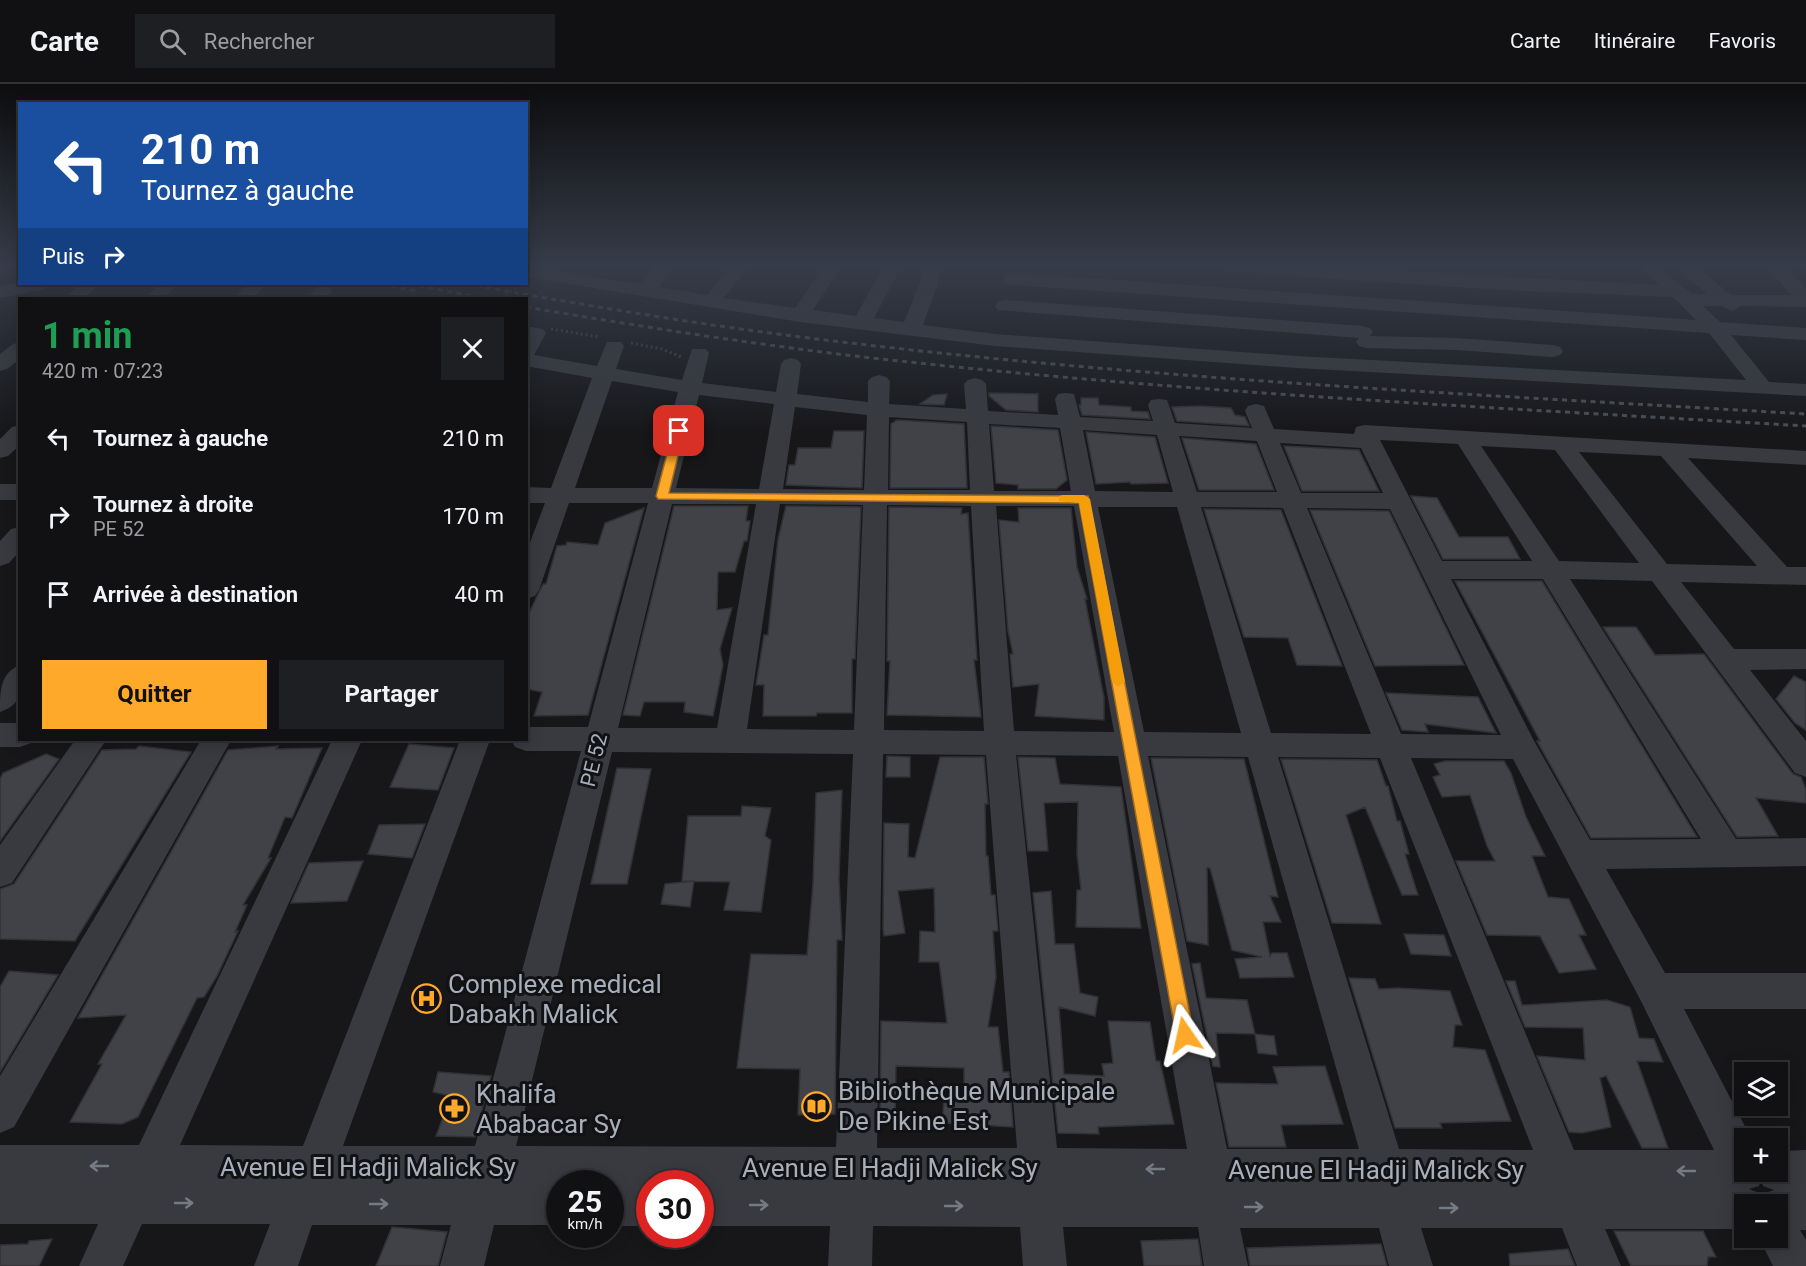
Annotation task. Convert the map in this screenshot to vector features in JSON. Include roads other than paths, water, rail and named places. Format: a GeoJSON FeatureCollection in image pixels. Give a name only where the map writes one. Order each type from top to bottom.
{"type":"FeatureCollection","features":[{"type":"Feature","properties":{"kind":"street"},"geometry":{"type":"LineString","coordinates":[[847,322],[995,340],[1124,350],[1297,362],[1806,390]]}},
{"type":"Feature","properties":{"kind":"street"},"geometry":{"type":"LineString","coordinates":[[911,330],[914,322]]}},
{"type":"Feature","properties":{"kind":"street"},"geometry":{"type":"LineString","coordinates":[[995,340],[1000,322]]}},
{"type":"Feature","properties":{"kind":"street"},"geometry":{"type":"LineString","coordinates":[[1122,322],[1124,350]]}},
{"type":"Feature","properties":{"kind":"street"},"geometry":{"type":"LineString","coordinates":[[1207,322],[1553,351]]}},
{"type":"Feature","properties":{"kind":"street"},"geometry":{"type":"LineString","coordinates":[[1286,322],[1297,362]]}},
{"type":"Feature","properties":{"kind":"street"},"geometry":{"type":"LineString","coordinates":[[1359,322],[1374,365]]}},
{"type":"Feature","properties":{"kind":"street"},"geometry":{"type":"LineString","coordinates":[[1535,322],[1569,377]]}},
{"type":"Feature","properties":{"kind":"street"},"geometry":{"type":"LineString","coordinates":[[1633,322],[1806,334]]}},
{"type":"Feature","properties":{"kind":"street"},"geometry":{"type":"LineString","coordinates":[[1709,322],[1762,387]]}},
{"type":"Feature","properties":{"kind":"street"},"geometry":{"type":"LineString","coordinates":[[1751,322],[1760,331]]}},
{"type":"Feature","properties":{"kind":"street"},"geometry":{"type":"LineString","coordinates":[[528,348],[537,331]]}},
{"type":"Feature","properties":{"kind":"street"},"geometry":{"type":"LineString","coordinates":[[0,365],[16,339]]}},
{"type":"Feature","properties":{"kind":"street"},"geometry":{"type":"LineString","coordinates":[[528,584],[616,342]]}},
{"type":"Feature","properties":{"kind":"street","name":"PE 52"},"geometry":{"type":"LineString","coordinates":[[462,1266],[699,353]]}},
{"type":"Feature","properties":{"kind":"street"},"geometry":{"type":"LineString","coordinates":[[528,360],[690,388],[785,398],[878,396],[978,418],[1068,411],[1261,424],[1370,442]]}},
{"type":"Feature","properties":{"kind":"street"},"geometry":{"type":"LineString","coordinates":[[730,741],[791,364]]}},
{"type":"Feature","properties":{"kind":"street"},"geometry":{"type":"LineString","coordinates":[[975,384],[1000,744],[1045,1266]]}},
{"type":"Feature","properties":{"kind":"street"},"geometry":{"type":"LineString","coordinates":[[850,1266],[878,396]]}},
{"type":"Feature","properties":{"kind":"street"},"geometry":{"type":"LineString","coordinates":[[1068,411],[1226,1266]]}},
{"type":"Feature","properties":{"kind":"street"},"geometry":{"type":"LineString","coordinates":[[1163,418],[1411,1266]]}},
{"type":"Feature","properties":{"kind":"street"},"geometry":{"type":"LineString","coordinates":[[1261,424],[1599,1266]]}},
{"type":"Feature","properties":{"kind":"street"},"geometry":{"type":"LineString","coordinates":[[1734,1149],[1655,991],[1522,747],[1364,432],[1806,458]]}},
{"type":"Feature","properties":{"kind":"street"},"geometry":{"type":"LineString","coordinates":[[0,451],[18,434]]}},
{"type":"Feature","properties":{"kind":"street"},"geometry":{"type":"LineString","coordinates":[[1465,438],[1551,570],[1728,854]]}},
{"type":"Feature","properties":{"kind":"street"},"geometry":{"type":"LineString","coordinates":[[1561,443],[1806,764]]}},
{"type":"Feature","properties":{"kind":"street"},"geometry":{"type":"LineString","coordinates":[[1668,450],[1794,576]]}},
{"type":"Feature","properties":{"kind":"street"},"geometry":{"type":"LineString","coordinates":[[1782,456],[1806,481]]}},
{"type":"Feature","properties":{"kind":"street"},"geometry":{"type":"LineString","coordinates":[[0,492],[18,492]]}},
{"type":"Feature","properties":{"kind":"street"},"geometry":{"type":"LineString","coordinates":[[528,495],[1398,501]]}},
{"type":"Feature","properties":{"kind":"street"},"geometry":{"type":"LineString","coordinates":[[0,557],[18,537]]}},
{"type":"Feature","properties":{"kind":"street"},"geometry":{"type":"LineString","coordinates":[[1434,570],[1551,570],[1794,576]]}},
{"type":"Feature","properties":{"kind":"street"},"geometry":{"type":"LineString","coordinates":[[1726,660],[1806,659]]}},
{"type":"Feature","properties":{"kind":"street"},"geometry":{"type":"LineString","coordinates":[[0,701],[18,678]]}},
{"type":"Feature","properties":{"kind":"street"},"geometry":{"type":"LineString","coordinates":[[0,735],[18,735]]}},
{"type":"Feature","properties":{"kind":"street"},"geometry":{"type":"LineString","coordinates":[[528,739],[1522,747]]}},
{"type":"Feature","properties":{"kind":"street"},"geometry":{"type":"LineString","coordinates":[[0,872],[90,741]]}},
{"type":"Feature","properties":{"kind":"street"},"geometry":{"type":"LineString","coordinates":[[0,1113],[215,741]]}},
{"type":"Feature","properties":{"kind":"street"},"geometry":{"type":"LineString","coordinates":[[150,1166],[347,741]]}},
{"type":"Feature","properties":{"kind":"street"},"geometry":{"type":"LineString","coordinates":[[276,1266],[475,741]]}},
{"type":"Feature","properties":{"kind":"street"},"geometry":{"type":"LineString","coordinates":[[1581,855],[1806,852]]}},
{"type":"Feature","properties":{"kind":"street"},"geometry":{"type":"LineString","coordinates":[[1655,991],[1806,991]]}},
{"type":"Feature","properties":{"kind":"street","name":"Avenue El Hadji Malick Sy"},"geometry":{"type":"LineString","coordinates":[[0,1165],[150,1166],[307,1185]]}},
{"type":"Feature","properties":{"kind":"street","name":"Avenue El Hadji Malick Sy"},"geometry":{"type":"LineString","coordinates":[[1569,1189],[1734,1170]]}},
{"type":"Feature","properties":{"kind":"street"},"geometry":{"type":"LineString","coordinates":[[1788,1171],[1806,1171]]}},
{"type":"Feature","properties":{"kind":"street","name":"Avenue El Hadji Malick Sy"},"geometry":{"type":"LineString","coordinates":[[0,1203],[130,1203],[307,1185],[1569,1189],[1734,1207]]}},
{"type":"Feature","properties":{"kind":"street","name":"Avenue El Hadji Malick Sy"},"geometry":{"type":"LineString","coordinates":[[484,1186],[546,1201]]}},
{"type":"Feature","properties":{"kind":"street","name":"Avenue El Hadji Malick Sy"},"geometry":{"type":"LineString","coordinates":[[714,1203],[854,1187]]}},
{"type":"Feature","properties":{"kind":"street"},"geometry":{"type":"LineString","coordinates":[[101,1266],[130,1203]]}},
{"type":"Feature","properties":{"kind":"street"},"geometry":{"type":"LineString","coordinates":[[1788,1209],[1806,1209]]}},
{"type":"Feature","properties":{"kind":"street"},"geometry":{"type":"LineString","coordinates":[[1787,1248],[1796,1266]]}},
{"type":"Feature","properties":{"kind":"railway"},"geometry":{"type":"LineString","coordinates":[[619,322],[846,355],[1085,379],[1445,405],[1806,426]]}},
{"type":"Feature","properties":{"kind":"railway"},"geometry":{"type":"LineString","coordinates":[[694,322],[926,352],[1177,375],[1806,414]]}},
{"type":"Feature","properties":{"kind":"place","name":"Complexe medical Dabakh Malick"},"geometry":{"type":"Point","coordinates":[427,999]}},
{"type":"Feature","properties":{"kind":"place","name":"Bibliothèque Municipale De Pikine Est"},"geometry":{"type":"Point","coordinates":[817,1106]}},
{"type":"Feature","properties":{"kind":"place","name":"Khalifa Ababacar Sy"},"geometry":{"type":"Point","coordinates":[455,1109]}}]}
